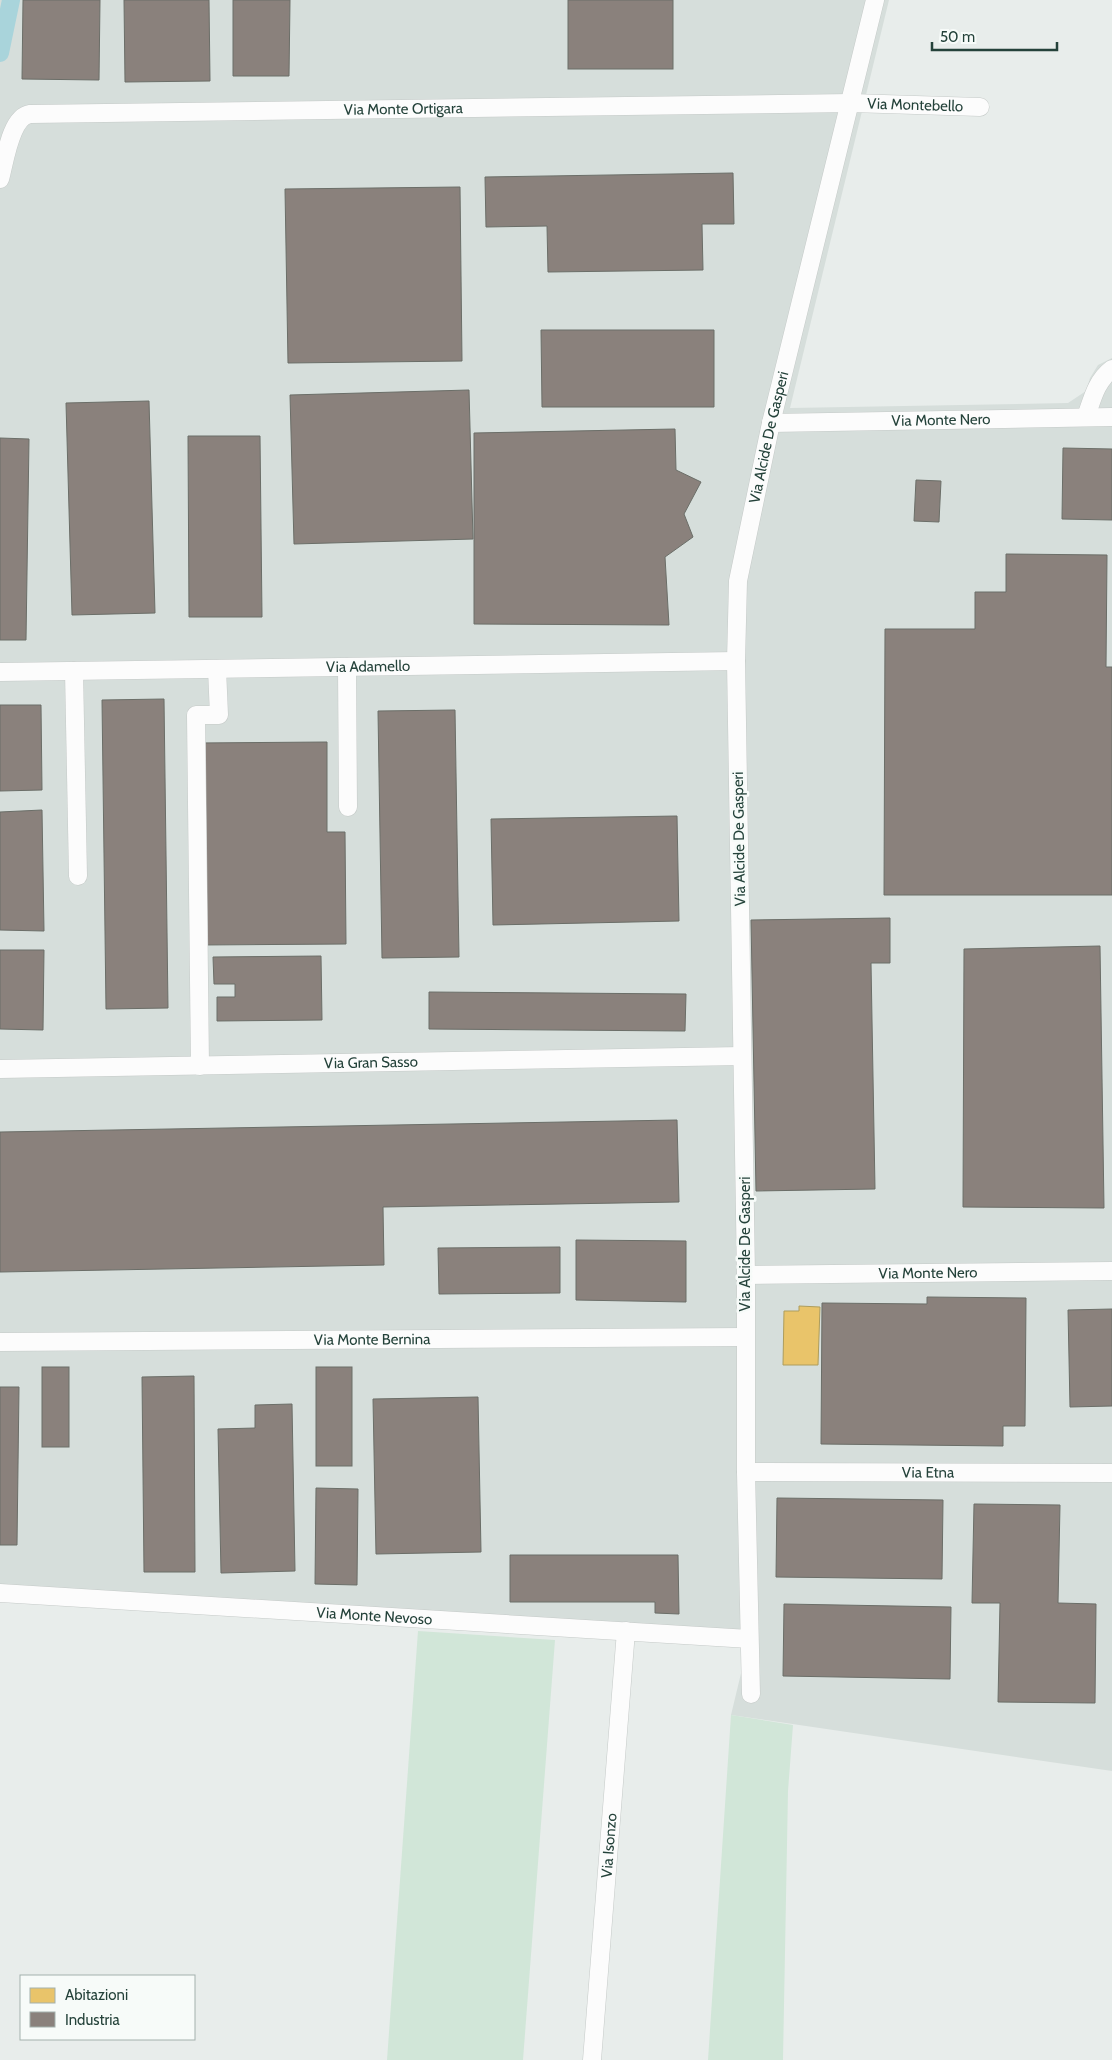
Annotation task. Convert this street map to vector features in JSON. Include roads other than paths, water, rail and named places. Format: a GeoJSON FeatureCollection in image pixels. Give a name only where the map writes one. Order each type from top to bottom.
{"type":"FeatureCollection","features":[{"type":"Feature","properties":{"kind":"street","name":"Via Alcide De Gasperi"},"geometry":{"type":"LineString","coordinates":[[751,1694],[746,1472],[746,1275],[736,661],[738,580],[771,423],[875,0]]}},
{"type":"Feature","properties":{"kind":"street","name":"Via Montebello"},"geometry":{"type":"LineString","coordinates":[[850,103],[980,107]]}},
{"type":"Feature","properties":{"kind":"street","name":"Via Monte Ortigara"},"geometry":{"type":"LineString","coordinates":[[0,179],[14,128],[20,118],[30,114],[850,103]]}},
{"type":"Feature","properties":{"kind":"street"},"geometry":{"type":"LineString","coordinates":[[1086,417],[1097,386],[1104,375],[1112,369]]}},
{"type":"Feature","properties":{"kind":"street","name":"Via Monte Nero"},"geometry":{"type":"LineString","coordinates":[[771,423],[1112,417]]}},
{"type":"Feature","properties":{"kind":"street","name":"Via Adamello"},"geometry":{"type":"LineString","coordinates":[[0,672],[736,661]]}},
{"type":"Feature","properties":{"kind":"street"},"geometry":{"type":"LineString","coordinates":[[347,667],[348,807]]}},
{"type":"Feature","properties":{"kind":"street"},"geometry":{"type":"LineString","coordinates":[[200,1066],[196,715],[219,715],[217,669]]}},
{"type":"Feature","properties":{"kind":"street"},"geometry":{"type":"LineString","coordinates":[[74,671],[78,876]]}},
{"type":"Feature","properties":{"kind":"street","name":"Via Gran Sasso"},"geometry":{"type":"LineString","coordinates":[[0,1069],[742,1056]]}},
{"type":"Feature","properties":{"kind":"street","name":"Via Monte Nero"},"geometry":{"type":"LineString","coordinates":[[746,1275],[1112,1271]]}},
{"type":"Feature","properties":{"kind":"street","name":"Via Monte Bernina"},"geometry":{"type":"LineString","coordinates":[[0,1342],[745,1337]]}},
{"type":"Feature","properties":{"kind":"street","name":"Via Etna"},"geometry":{"type":"LineString","coordinates":[[746,1472],[1112,1473]]}},
{"type":"Feature","properties":{"kind":"street","name":"Via Monte Nevoso"},"geometry":{"type":"LineString","coordinates":[[0,1593],[749,1639]]}},
{"type":"Feature","properties":{"kind":"street","name":"Via Isonzo"},"geometry":{"type":"LineString","coordinates":[[592,2060],[626,1631]]}},
{"type":"Feature","properties":{"kind":"waterway"},"geometry":{"type":"LineString","coordinates":[[0,53],[11,0]]}}]}
